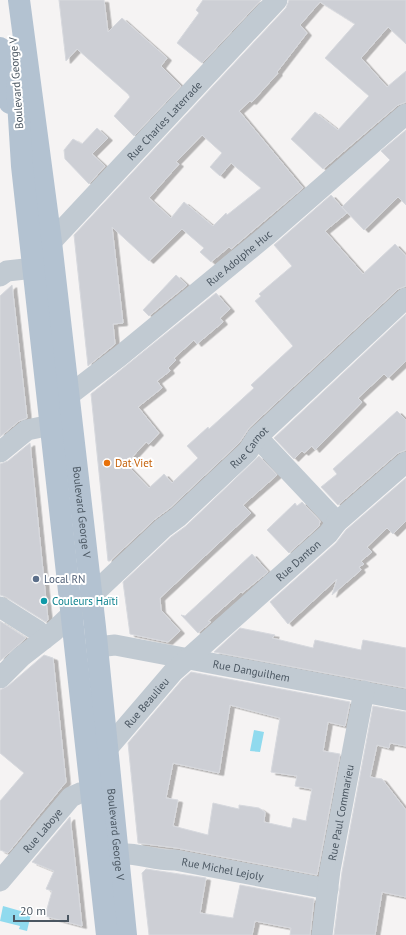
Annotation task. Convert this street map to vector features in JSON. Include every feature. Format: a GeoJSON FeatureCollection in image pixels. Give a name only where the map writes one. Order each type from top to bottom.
{"type":"FeatureCollection","features":[{"type":"Feature","properties":{"kind":"main road","name":"Boulevard George V"},"geometry":{"type":"LineString","coordinates":[[9,0],[32,164]]}},
{"type":"Feature","properties":{"kind":"main road","name":"Boulevard George V"},"geometry":{"type":"LineString","coordinates":[[19,0],[32,164],[34,268],[107,935]]}},
{"type":"Feature","properties":{"kind":"main road","name":"Boulevard George V"},"geometry":{"type":"LineString","coordinates":[[32,164],[38,38],[34,0]]}},
{"type":"Feature","properties":{"kind":"main road","name":"Boulevard George V"},"geometry":{"type":"LineString","coordinates":[[0,48],[32,164],[51,242],[97,647],[126,935]]}},
{"type":"Feature","properties":{"kind":"street","name":"Rue Charles Laterrade"},"geometry":{"type":"LineString","coordinates":[[51,242],[277,0]]}},
{"type":"Feature","properties":{"kind":"street","name":"Rue Adolphe Huc"},"geometry":{"type":"LineString","coordinates":[[68,396],[120,356],[260,241],[406,114]]}},
{"type":"Feature","properties":{"kind":"street"},"geometry":{"type":"LineString","coordinates":[[0,276],[7,271],[34,268]]}},
{"type":"Feature","properties":{"kind":"street","name":"Rue Carnot"},"geometry":{"type":"LineString","coordinates":[[0,678],[21,657],[71,615],[242,456],[257,437],[406,298]]}},
{"type":"Feature","properties":{"kind":"street"},"geometry":{"type":"LineString","coordinates":[[0,452],[27,430],[52,425]]}},
{"type":"Feature","properties":{"kind":"street"},"geometry":{"type":"LineString","coordinates":[[257,437],[336,522]]}},
{"type":"Feature","properties":{"kind":"street","name":"Rue Danton"},"geometry":{"type":"LineString","coordinates":[[188,658],[328,534],[336,522],[406,462]]}},
{"type":"Feature","properties":{"kind":"street"},"geometry":{"type":"LineString","coordinates":[[0,608],[38,631],[44,639]]}},
{"type":"Feature","properties":{"kind":"street","name":"Rue Danguilhem"},"geometry":{"type":"LineString","coordinates":[[97,647],[115,645],[406,700]]}},
{"type":"Feature","properties":{"kind":"street","name":"Rue Beaulieu"},"geometry":{"type":"LineString","coordinates":[[107,750],[173,672],[188,658]]}},
{"type":"Feature","properties":{"kind":"street","name":"Rue Paul Commarieu"},"geometry":{"type":"LineString","coordinates":[[322,935],[341,807],[364,691]]}},
{"type":"Feature","properties":{"kind":"street","name":"Rue Laboye"},"geometry":{"type":"LineString","coordinates":[[0,881],[71,797],[80,793],[92,792]]}},
{"type":"Feature","properties":{"kind":"street","name":"Rue Michel Lejoly"},"geometry":{"type":"LineString","coordinates":[[117,854],[128,853],[164,860],[175,860],[328,889]]}},
{"type":"Feature","properties":{"kind":"water"},"geometry":{"type":"Polygon","coordinates":[[[254,730],[264,732],[260,752],[250,751],[254,730]]]}},
{"type":"Feature","properties":{"kind":"water"},"geometry":{"type":"Polygon","coordinates":[[[3,906],[31,914],[27,931],[19,929],[20,926],[0,921],[3,906]]]}},
{"type":"Feature","properties":{"kind":"building"},"geometry":{"type":"Polygon","coordinates":[[[59,0],[104,0],[108,32],[122,18],[167,58],[161,66],[181,86],[134,136],[114,116],[130,97],[128,94],[77,49],[66,61],[59,0]]]}},
{"type":"Feature","properties":{"kind":"building"},"geometry":{"type":"Polygon","coordinates":[[[203,0],[261,0],[202,63],[177,43],[199,13],[196,10],[203,0]]]}},
{"type":"Feature","properties":{"kind":"building"},"geometry":{"type":"Polygon","coordinates":[[[289,0],[406,0],[406,44],[388,27],[361,58],[387,87],[406,71],[406,102],[398,105],[323,169],[291,139],[315,112],[338,130],[369,96],[325,58],[355,24],[320,2],[300,25],[307,33],[277,72],[278,73],[252,102],[250,101],[239,111],[303,188],[231,249],[229,247],[211,262],[200,252],[204,248],[182,229],[149,261],[112,227],[123,323],[113,324],[115,344],[88,366],[74,235],[286,8],[289,0]],[[202,135],[176,162],[179,164],[149,198],[171,218],[184,202],[213,226],[226,213],[227,215],[261,188],[231,163],[220,176],[210,167],[222,153],[202,135]]]}},
{"type":"Feature","properties":{"kind":"building"},"geometry":{"type":"Polygon","coordinates":[[[97,128],[108,138],[92,154],[105,166],[89,184],[65,159],[64,150],[73,139],[82,144],[97,128]]]}},
{"type":"Feature","properties":{"kind":"building"},"geometry":{"type":"Polygon","coordinates":[[[406,130],[406,205],[398,197],[364,230],[342,207],[390,160],[381,151],[406,130]]]}},
{"type":"Feature","properties":{"kind":"building"},"geometry":{"type":"Polygon","coordinates":[[[331,195],[347,213],[325,231],[363,274],[395,244],[406,256],[406,286],[398,289],[249,428],[239,443],[170,508],[155,519],[110,561],[108,561],[91,394],[216,293],[230,309],[220,318],[223,322],[197,344],[194,340],[174,358],[176,360],[168,368],[170,371],[157,381],[162,388],[138,407],[159,433],[149,444],[146,442],[126,464],[149,488],[164,474],[172,483],[198,458],[187,446],[208,427],[209,429],[254,388],[251,385],[293,346],[255,301],[261,296],[259,294],[292,266],[274,245],[331,195]]]}},
{"type":"Feature","properties":{"kind":"building"},"geometry":{"type":"Polygon","coordinates":[[[176,275],[187,285],[149,316],[143,310],[176,275]]]}},
{"type":"Feature","properties":{"kind":"building"},"geometry":{"type":"Polygon","coordinates":[[[12,285],[27,418],[19,421],[0,437],[0,296],[12,285]]]}},
{"type":"Feature","properties":{"kind":"building"},"geometry":{"type":"Polygon","coordinates":[[[406,314],[406,361],[388,378],[384,374],[358,398],[362,402],[315,450],[312,446],[304,453],[302,451],[294,459],[274,438],[406,314]]]}},
{"type":"Feature","properties":{"kind":"building"},"geometry":{"type":"Polygon","coordinates":[[[397,411],[406,420],[406,450],[398,453],[338,505],[321,487],[337,474],[333,469],[397,411]]]}},
{"type":"Feature","properties":{"kind":"building"},"geometry":{"type":"Polygon","coordinates":[[[30,443],[48,620],[46,622],[6,597],[0,595],[0,464],[8,461],[30,443]]]}},
{"type":"Feature","properties":{"kind":"building"},"geometry":{"type":"Polygon","coordinates":[[[259,456],[277,475],[243,505],[251,513],[160,598],[161,610],[180,631],[168,642],[130,634],[123,582],[171,537],[186,526],[259,456]]]}},
{"type":"Feature","properties":{"kind":"building"},"geometry":{"type":"Polygon","coordinates":[[[406,478],[406,521],[393,534],[387,528],[367,547],[372,552],[361,561],[364,564],[359,567],[361,570],[332,595],[337,579],[288,624],[270,602],[336,543],[346,530],[406,478]]]}},
{"type":"Feature","properties":{"kind":"building"},"geometry":{"type":"Polygon","coordinates":[[[302,502],[320,521],[319,526],[289,553],[267,530],[295,503],[297,506],[302,502]]]}},
{"type":"Feature","properties":{"kind":"building"},"geometry":{"type":"Polygon","coordinates":[[[252,554],[268,572],[242,593],[241,592],[208,621],[211,622],[198,633],[181,615],[185,616],[252,554]]]}},
{"type":"Feature","properties":{"kind":"building"},"geometry":{"type":"Polygon","coordinates":[[[0,621],[26,638],[0,661],[0,621]]]}},
{"type":"Feature","properties":{"kind":"building"},"geometry":{"type":"Polygon","coordinates":[[[240,628],[275,635],[272,638],[313,648],[315,640],[361,650],[363,640],[406,648],[406,688],[214,652],[240,628]]]}},
{"type":"Feature","properties":{"kind":"building"},"geometry":{"type":"Polygon","coordinates":[[[44,655],[53,658],[66,782],[8,853],[0,850],[0,801],[24,773],[0,753],[0,690],[8,686],[44,655]]]}},
{"type":"Feature","properties":{"kind":"building"},"geometry":{"type":"Polygon","coordinates":[[[191,672],[350,702],[345,726],[328,722],[323,751],[340,754],[317,875],[177,848],[138,843],[128,743],[182,680],[191,672]],[[230,705],[219,773],[173,763],[166,798],[178,800],[173,826],[208,835],[213,803],[239,809],[239,805],[259,808],[265,812],[264,822],[291,828],[293,818],[306,821],[312,789],[295,786],[297,776],[271,772],[280,718],[230,705]]]}},
{"type":"Feature","properties":{"kind":"building"},"geometry":{"type":"Polygon","coordinates":[[[373,706],[406,712],[406,746],[390,743],[389,748],[377,745],[370,777],[382,779],[406,810],[406,897],[382,892],[375,935],[334,935],[342,872],[373,706]]]}},
{"type":"Feature","properties":{"kind":"building"},"geometry":{"type":"Polygon","coordinates":[[[70,817],[82,926],[45,916],[52,891],[46,889],[54,871],[32,862],[70,817]]]}},
{"type":"Feature","properties":{"kind":"building"},"geometry":{"type":"Polygon","coordinates":[[[146,869],[206,878],[200,913],[233,918],[240,885],[314,899],[310,935],[290,935],[291,928],[255,921],[252,935],[149,935],[142,873],[146,869]]]}},
{"type":"Feature","properties":{"kind":"place","name":"Dat Viet"},"geometry":{"type":"Point","coordinates":[107,463]}},
{"type":"Feature","properties":{"kind":"place","name":"Local RN"},"geometry":{"type":"Point","coordinates":[36,579]}},
{"type":"Feature","properties":{"kind":"place","name":"Couleurs Haïti"},"geometry":{"type":"Point","coordinates":[44,601]}}]}
